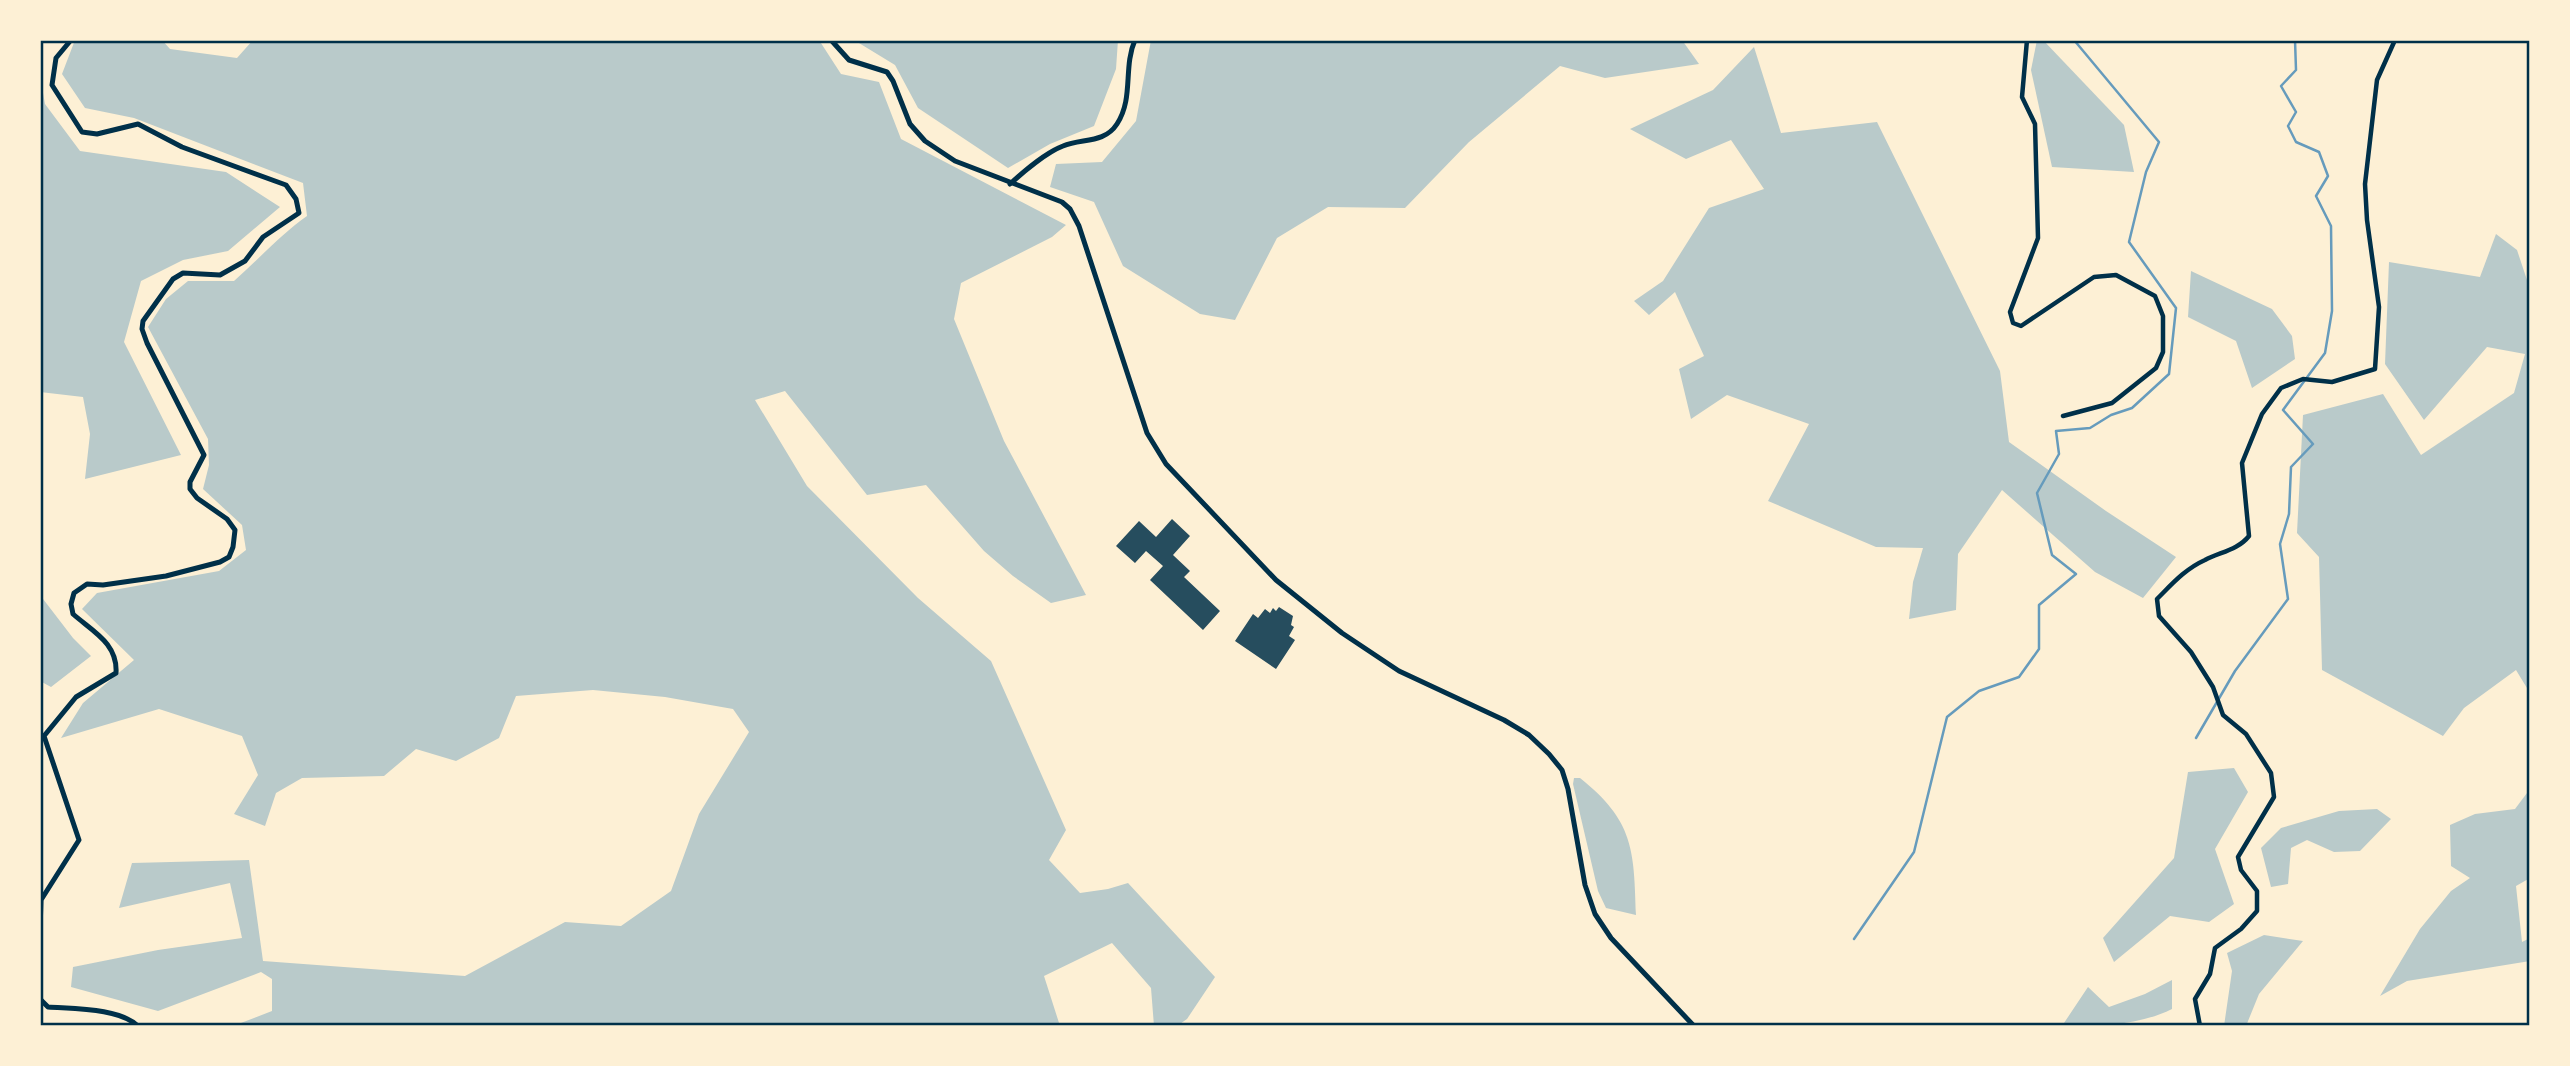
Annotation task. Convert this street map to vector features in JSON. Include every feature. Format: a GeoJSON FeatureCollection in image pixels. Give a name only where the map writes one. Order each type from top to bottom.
{"type":"FeatureCollection","features":[{"type":"Feature","properties":{"kind":"street"},"geometry":{"type":"LineString","coordinates":[[40,931],[41,900],[79,840],[44,736],[76,697],[116,673],[116,662],[109,646],[99,634],[73,614],[71,604],[75,593],[87,584],[103,585],[166,576],[220,562],[229,557],[233,547],[235,530],[227,519],[197,498],[190,489],[190,482],[204,454],[147,343],[142,330],[143,321],[173,279],[183,273],[220,275],[245,261],[263,237],[299,213],[296,199],[286,185],[182,147],[138,124],[97,134],[82,132],[52,85],[56,58],[71,40]]}},
{"type":"Feature","properties":{"kind":"street"},"geometry":{"type":"LineString","coordinates":[[831,40],[849,60],[887,72],[909,124],[925,141],[955,161],[1062,202],[1070,209],[1084,238],[1147,433],[1166,464],[1276,580],[1342,634],[1399,671],[1504,720],[1529,735],[1562,770],[1571,803],[1585,884],[1595,914],[1611,938],[1694,1026]]}},
{"type":"Feature","properties":{"kind":"street"},"geometry":{"type":"LineString","coordinates":[[1010,184],[1063,146],[1101,138],[1116,125],[1128,95],[1129,61],[1135,40]]}},
{"type":"Feature","properties":{"kind":"street"},"geometry":{"type":"LineString","coordinates":[[2027,40],[2022,97],[2035,124],[2038,238],[2010,312],[2013,323],[2021,326],[2094,277],[2116,275],[2155,296],[2163,316],[2163,352],[2156,368],[2112,403],[2063,416]]}},
{"type":"Feature","properties":{"kind":"street"},"geometry":{"type":"LineString","coordinates":[[2200,1026],[2195,999],[2210,974],[2215,948],[2241,929],[2257,911],[2257,891],[2241,870],[2238,857],[2274,797],[2272,773],[2246,734],[2223,715],[2213,687],[2191,652],[2159,616],[2157,599],[2182,574],[2204,560],[2243,544],[2249,536],[2242,464],[2262,414],[2281,388],[2304,379],[2332,382],[2375,369],[2379,307],[2365,184],[2377,79],[2395,40]]}},
{"type":"Feature","properties":{"kind":"street"},"geometry":{"type":"LineString","coordinates":[[40,999],[48,1007],[97,1011],[132,1020],[138,1026]]}},
{"type":"Feature","properties":{"kind":"shaded area"},"geometry":{"type":"Polygon","coordinates":[[[75,40],[162,40],[170,49],[237,58],[253,40],[819,40],[841,74],[879,82],[901,139],[1066,225],[1052,237],[961,283],[954,319],[1004,441],[1086,595],[1051,603],[984,551],[926,485],[867,495],[785,391],[755,400],[807,486],[918,598],[991,661],[1066,830],[1049,860],[1080,893],[1128,883],[1215,977],[1187,1019],[1177,1026],[1154,1026],[1151,988],[1112,943],[1044,976],[1060,1026],[233,1026],[272,1011],[272,979],[261,972],[158,1011],[71,987],[73,967],[158,950],[242,938],[230,883],[119,908],[132,863],[249,860],[263,961],[465,976],[565,922],[621,926],[671,891],[699,814],[749,732],[733,709],[665,697],[593,690],[516,696],[499,738],[456,761],[416,749],[384,776],[302,778],[276,793],[265,826],[234,814],[258,775],[242,736],[159,709],[61,738],[83,703],[134,660],[82,609],[97,593],[219,571],[246,550],[242,525],[203,489],[209,465],[208,439],[148,327],[166,299],[188,281],[234,281],[307,216],[303,183],[134,118],[85,108],[62,74],[75,40]]]}},
{"type":"Feature","properties":{"kind":"shaded area"},"geometry":{"type":"Polygon","coordinates":[[[854,40],[1118,40],[1116,69],[1094,126],[1050,144],[1008,168],[918,108],[895,65],[854,40]]]}},
{"type":"Feature","properties":{"kind":"shaded area"},"geometry":{"type":"Polygon","coordinates":[[[1151,40],[1682,40],[1699,64],[1605,78],[1560,66],[1469,142],[1405,208],[1328,207],[1277,238],[1235,320],[1200,314],[1123,266],[1094,202],[1050,187],[1056,164],[1102,162],[1136,121],[1151,40]]]}},
{"type":"Feature","properties":{"kind":"shaded area"},"geometry":{"type":"Polygon","coordinates":[[[2037,40],[2043,40],[2124,125],[2134,172],[2052,167],[2031,70],[2037,40]]]}},
{"type":"Feature","properties":{"kind":"shaded area"},"geometry":{"type":"Polygon","coordinates":[[[1754,47],[1781,133],[1877,122],[2000,371],[2009,442],[2176,557],[2143,598],[2095,572],[2002,490],[1958,554],[1956,610],[1909,619],[1913,582],[1923,548],[1876,547],[1768,501],[1809,424],[1727,395],[1691,419],[1679,369],[1704,356],[1675,292],[1649,315],[1634,301],[1663,281],[1709,208],[1764,189],[1731,140],[1686,159],[1630,129],[1713,90],[1754,47]]]}},
{"type":"Feature","properties":{"kind":"shaded area"},"geometry":{"type":"Polygon","coordinates":[[[40,76],[45,104],[80,151],[226,172],[280,207],[228,251],[183,260],[141,281],[124,342],[181,455],[85,479],[90,434],[83,397],[40,392],[40,76]]]}},
{"type":"Feature","properties":{"kind":"shaded area"},"geometry":{"type":"Polygon","coordinates":[[[2496,234],[2517,250],[2530,289],[2530,693],[2516,670],[2464,708],[2443,736],[2322,670],[2319,557],[2297,533],[2303,415],[2383,394],[2421,455],[2514,393],[2525,354],[2487,347],[2424,420],[2385,364],[2389,262],[2480,277],[2496,234]]]}},
{"type":"Feature","properties":{"kind":"shaded area"},"geometry":{"type":"Polygon","coordinates":[[[2191,271],[2272,309],[2292,336],[2295,359],[2252,388],[2236,341],[2188,317],[2191,271]]]}},
{"type":"Feature","properties":{"kind":"shaded area"},"geometry":{"type":"Polygon","coordinates":[[[40,595],[73,638],[91,656],[51,687],[40,681],[40,595]]]}},
{"type":"Feature","properties":{"kind":"shaded area"},"geometry":{"type":"Polygon","coordinates":[[[2234,768],[2248,792],[2215,849],[2234,904],[2209,922],[2170,916],[2114,962],[2103,938],[2174,858],[2188,772],[2234,768]]]}},
{"type":"Feature","properties":{"kind":"shaded area"},"geometry":{"type":"Polygon","coordinates":[[[1574,778],[1580,778],[1611,808],[1628,838],[1634,872],[1636,915],[1606,908],[1598,891],[1573,784],[1574,778]]]}},
{"type":"Feature","properties":{"kind":"shaded area"},"geometry":{"type":"Polygon","coordinates":[[[2530,789],[2530,878],[2516,886],[2522,942],[2530,938],[2530,961],[2407,981],[2380,996],[2420,929],[2451,891],[2470,878],[2451,866],[2450,825],[2475,814],[2515,809],[2530,789]]]}},
{"type":"Feature","properties":{"kind":"shaded area"},"geometry":{"type":"Polygon","coordinates":[[[2377,809],[2391,819],[2360,851],[2334,852],[2307,840],[2291,848],[2288,884],[2271,887],[2261,848],[2281,828],[2339,811],[2377,809]]]}},
{"type":"Feature","properties":{"kind":"shaded area"},"geometry":{"type":"Polygon","coordinates":[[[2264,935],[2303,941],[2259,994],[2246,1026],[2224,1026],[2232,971],[2227,953],[2264,935]]]}},
{"type":"Feature","properties":{"kind":"shaded area"},"geometry":{"type":"Polygon","coordinates":[[[2172,980],[2172,1009],[2160,1014],[2107,1025],[2067,1026],[2064,1023],[2088,987],[2109,1007],[2145,994],[2172,980]]]}},
{"type":"Feature","properties":{"kind":"building"},"geometry":{"type":"Polygon","coordinates":[[[1172,519],[1190,536],[1173,555],[1190,571],[1184,577],[1220,611],[1203,630],[1150,580],[1163,566],[1146,551],[1135,563],[1116,546],[1139,521],[1156,537],[1172,519]]]}},
{"type":"Feature","properties":{"kind":"building"},"geometry":{"type":"Polygon","coordinates":[[[1279,607],[1293,616],[1291,625],[1294,627],[1289,636],[1295,640],[1276,669],[1235,641],[1253,614],[1258,618],[1265,609],[1270,613],[1273,608],[1276,611],[1279,607]]]}},
{"type":"Feature","properties":{"kind":"waterway"},"geometry":{"type":"LineString","coordinates":[[1854,939],[1914,852],[1947,717],[1979,691],[2019,677],[2039,649],[2039,605],[2076,574],[2052,555],[2037,493],[2059,454],[2056,431],[2090,428],[2111,415],[2132,408],[2169,374],[2176,308],[2129,242],[2146,172],[2159,142],[2074,40]]}},
{"type":"Feature","properties":{"kind":"waterway"},"geometry":{"type":"LineString","coordinates":[[2196,738],[2235,671],[2288,599],[2280,544],[2289,514],[2291,467],[2313,444],[2283,410],[2325,353],[2332,311],[2331,226],[2316,196],[2328,176],[2319,152],[2296,142],[2288,126],[2296,112],[2281,86],[2296,70],[2295,40]]}}]}
